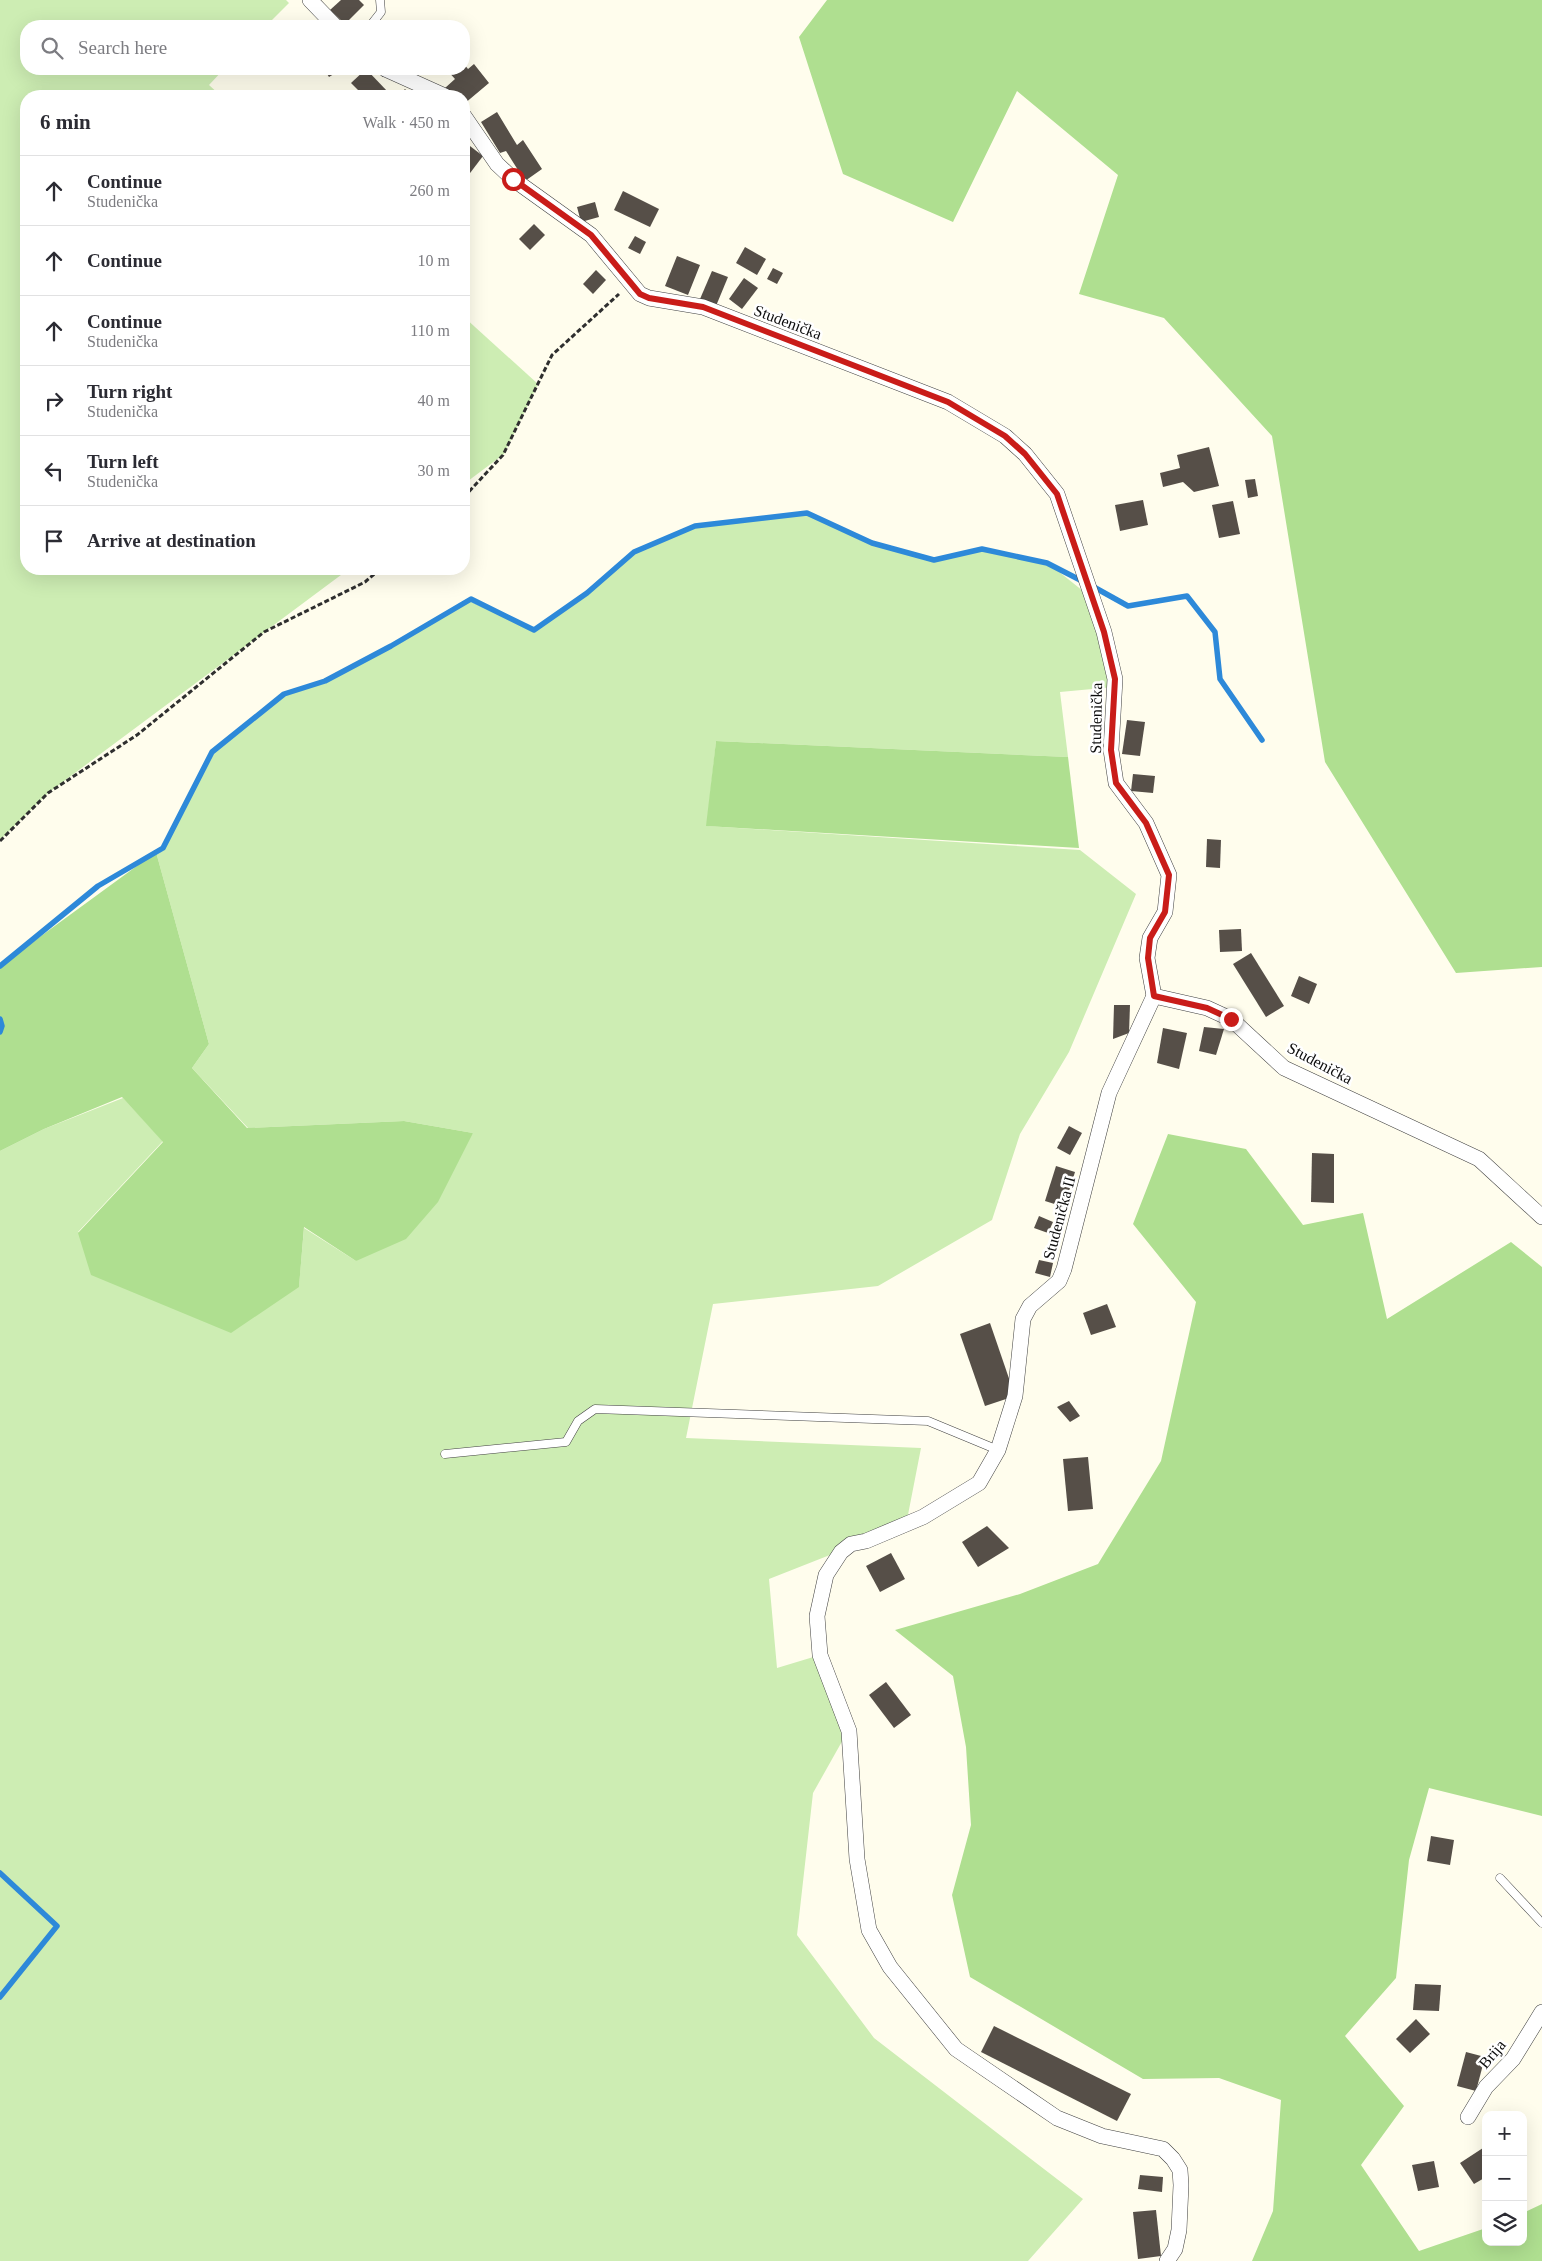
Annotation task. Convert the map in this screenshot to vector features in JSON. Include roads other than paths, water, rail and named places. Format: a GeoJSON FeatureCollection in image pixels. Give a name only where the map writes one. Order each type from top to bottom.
{"type":"FeatureCollection","features":[{"type":"Feature","properties":{"kind":"street"},"geometry":{"type":"LineString","coordinates":[[310,0],[329,20]]}},
{"type":"Feature","properties":{"kind":"street"},"geometry":{"type":"LineString","coordinates":[[398,75],[432,90]]}},
{"type":"Feature","properties":{"kind":"street","name":"Studenička"},"geometry":{"type":"LineString","coordinates":[[470,125],[497,164],[513,179],[591,235],[640,294],[649,298],[703,307],[948,402],[1005,436],[1025,454],[1057,494],[1104,632],[1115,679],[1111,750],[1116,783],[1146,823],[1169,875],[1165,912],[1150,938],[1148,958],[1154,996],[1207,1008],[1231,1019],[1284,1068],[1479,1159],[1542,1217]]}},
{"type":"Feature","properties":{"kind":"street","name":"Studenička II"},"geometry":{"type":"LineString","coordinates":[[1154,996],[1109,1093],[1064,1269],[1059,1281],[1030,1306],[1023,1319],[1015,1396],[998,1450],[979,1483],[923,1518],[866,1542],[851,1544],[841,1552],[826,1575],[817,1616],[820,1655],[850,1731],[856,1859],[869,1930],[890,1966],[956,2049],[1057,2118],[1102,2136],[1163,2149],[1173,2159],[1180,2170],[1182,2186],[1179,2230],[1175,2249],[1168,2261]]}},
{"type":"Feature","properties":{"kind":"street","name":"Brija"},"geometry":{"type":"LineString","coordinates":[[1468,2117],[1486,2087],[1513,2059],[1542,2012]]}},
{"type":"Feature","properties":{"kind":"lane"},"geometry":{"type":"LineString","coordinates":[[375,20],[381,12],[380,0]]}},
{"type":"Feature","properties":{"kind":"lane"},"geometry":{"type":"LineString","coordinates":[[445,1454],[566,1442],[578,1420],[595,1409],[928,1421],[998,1450]]}},
{"type":"Feature","properties":{"kind":"lane"},"geometry":{"type":"LineString","coordinates":[[1500,1878],[1542,1923]]}},
{"type":"Feature","properties":{"kind":"waterway"},"geometry":{"type":"LineString","coordinates":[[0,966],[98,886],[163,848],[212,752],[284,694],[325,681],[391,646],[471,599],[534,630],[587,593],[634,552],[695,526],[807,513],[872,543],[934,560],[982,549],[1047,563],[1084,582]]}},
{"type":"Feature","properties":{"kind":"waterway"},"geometry":{"type":"LineString","coordinates":[[1092,586],[1128,606],[1187,596],[1215,632],[1220,679],[1262,740]]}},
{"type":"Feature","properties":{"kind":"waterway"},"geometry":{"type":"LineString","coordinates":[[0,1019],[2,1026],[0,1032]]}},
{"type":"Feature","properties":{"kind":"waterway"},"geometry":{"type":"LineString","coordinates":[[0,1873],[57,1926],[0,1997]]}}]}
